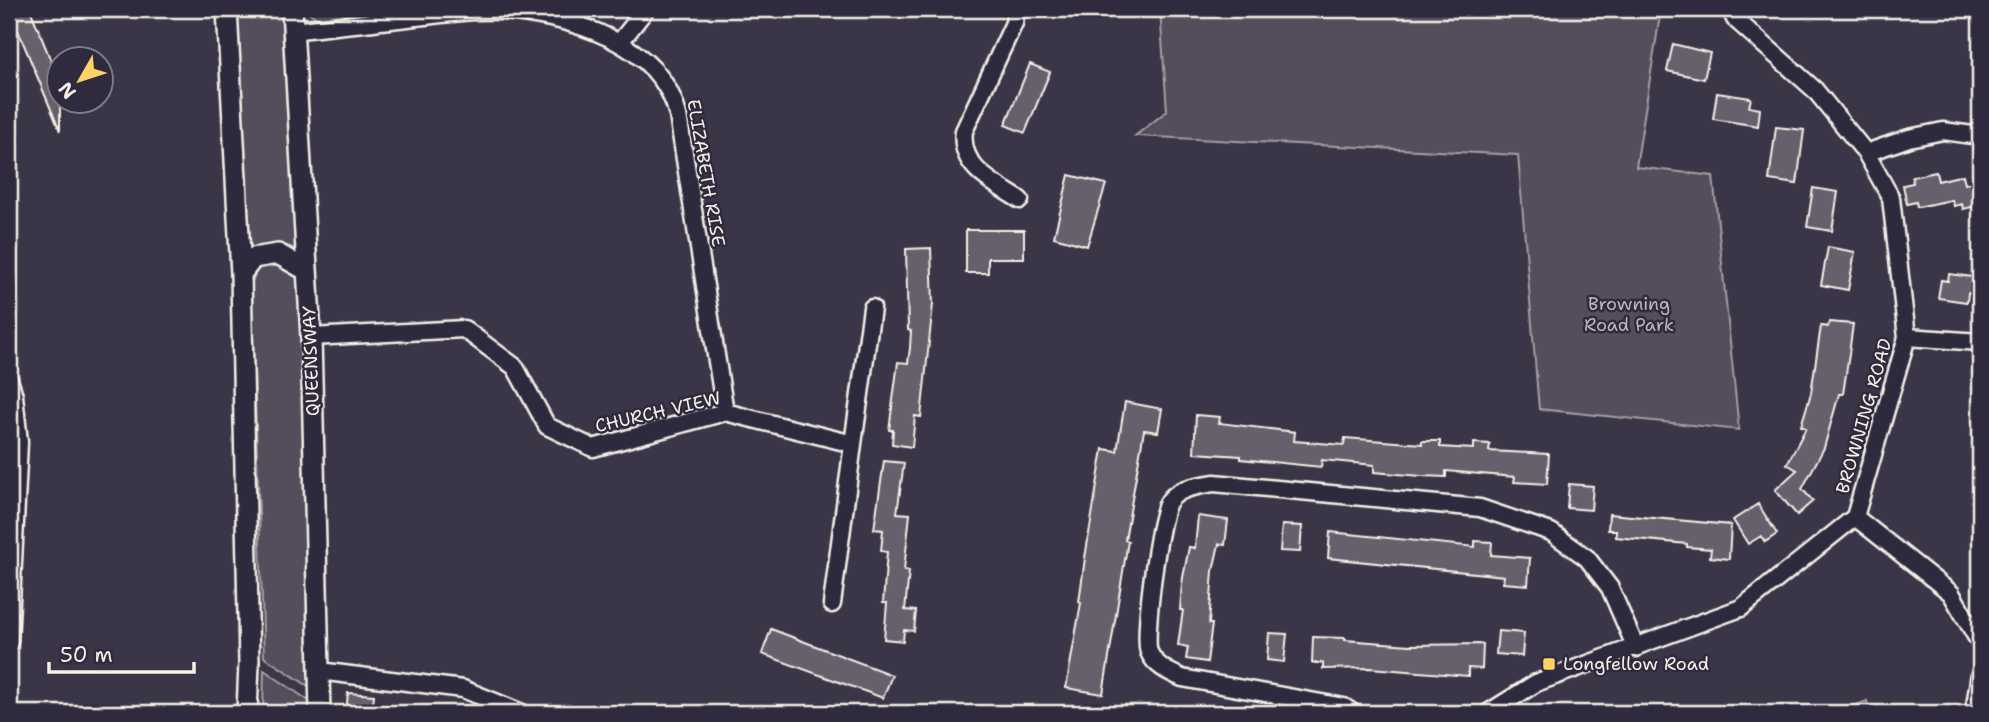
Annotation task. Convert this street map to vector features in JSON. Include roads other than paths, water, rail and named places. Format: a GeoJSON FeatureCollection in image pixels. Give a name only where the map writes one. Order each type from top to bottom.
{"type":"FeatureCollection","features":[{"type":"Feature","properties":{"kind":"street"},"geometry":{"type":"LineString","coordinates":[[227,9],[241,274],[247,713]]}},
{"type":"Feature","properties":{"kind":"street","name":"QUEENSWAY"},"geometry":{"type":"LineString","coordinates":[[292,9],[311,337],[320,713]]}},
{"type":"Feature","properties":{"kind":"street"},"geometry":{"type":"LineString","coordinates":[[620,42],[646,9]]}},
{"type":"Feature","properties":{"kind":"street"},"geometry":{"type":"LineString","coordinates":[[1016,9],[1014,23],[962,140],[965,154],[972,166],[1020,200]]}},
{"type":"Feature","properties":{"kind":"street","name":"BROWNING ROAD"},"geometry":{"type":"LineString","coordinates":[[1495,711],[1536,683],[1741,608],[1855,517],[1907,337],[1891,198],[1866,153],[1815,90],[1735,19],[1731,9]]}},
{"type":"Feature","properties":{"kind":"street","name":"ELIZABETH RISE"},"geometry":{"type":"LineString","coordinates":[[293,31],[466,11],[500,11],[577,26],[620,42],[646,61],[663,79],[674,97],[725,412]]}},
{"type":"Feature","properties":{"kind":"street"},"geometry":{"type":"LineString","coordinates":[[1866,153],[1909,138],[1942,131],[1980,136]]}},
{"type":"Feature","properties":{"kind":"street"},"geometry":{"type":"LineString","coordinates":[[241,274],[253,258],[278,254],[306,270]]}},
{"type":"Feature","properties":{"kind":"street"},"geometry":{"type":"LineString","coordinates":[[832,604],[872,308]]}},
{"type":"Feature","properties":{"kind":"street","name":"CHURCH VIEW"},"geometry":{"type":"LineString","coordinates":[[311,337],[464,329],[515,367],[547,426],[593,448],[725,412],[853,444]]}},
{"type":"Feature","properties":{"kind":"street"},"geometry":{"type":"LineString","coordinates":[[1907,337],[1980,342]]}},
{"type":"Feature","properties":{"kind":"street"},"geometry":{"type":"LineString","coordinates":[[9,379],[14,396],[19,442],[9,642]]}},
{"type":"Feature","properties":{"kind":"street"},"geometry":{"type":"LineString","coordinates":[[1353,713],[1344,707],[1182,678],[1163,670],[1150,652],[1146,633],[1162,519],[1170,500],[1188,488],[1214,483],[1480,508],[1551,532],[1587,558],[1610,588],[1636,648]]}},
{"type":"Feature","properties":{"kind":"street"},"geometry":{"type":"LineString","coordinates":[[1855,517],[1951,593],[1980,643]]}},
{"type":"Feature","properties":{"kind":"street"},"geometry":{"type":"LineString","coordinates":[[319,671],[463,689],[522,713]]}},
{"type":"Feature","properties":{"kind":"street"},"geometry":{"type":"LineString","coordinates":[[1974,713],[1980,673]]}},
{"type":"Feature","properties":{"kind":"place","name":"Longfellow Road"},"geometry":{"type":"Point","coordinates":[1549,664]}},
{"type":"Feature","properties":{"kind":"park label","name":"Browning Road Park"},"geometry":{"type":"Point","coordinates":[1629,314]}}]}
